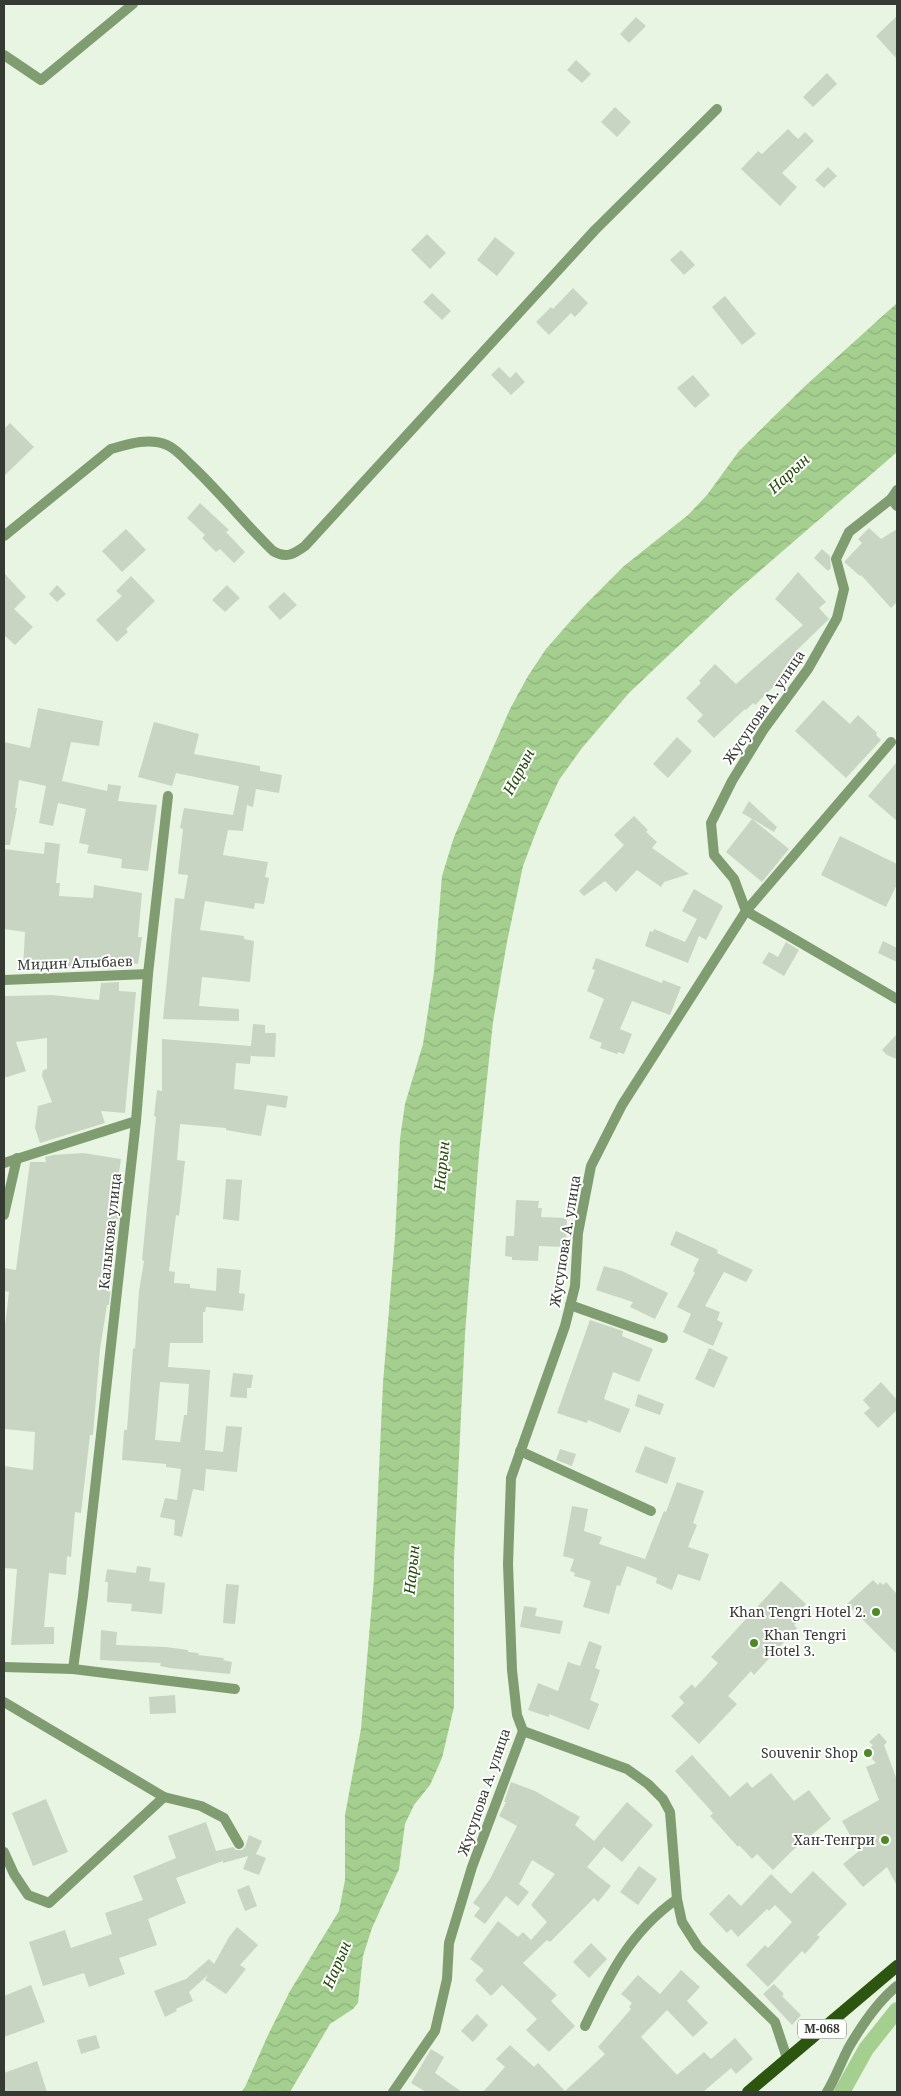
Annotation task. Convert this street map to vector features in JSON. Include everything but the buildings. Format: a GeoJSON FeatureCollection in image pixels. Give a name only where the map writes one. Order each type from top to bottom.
{"type":"FeatureCollection","features":[{"type":"Feature","properties":{"kind":"main road","name":"М-068"},"geometry":{"type":"LineString","coordinates":[[748,2092],[897,1966]]}},
{"type":"Feature","properties":{"kind":"street"},"geometry":{"type":"LineString","coordinates":[[4,55],[41,80],[133,4]]}},
{"type":"Feature","properties":{"kind":"street"},"geometry":{"type":"LineString","coordinates":[[4,536],[111,449],[139,442],[169,446],[211,484],[273,551],[285,556],[295,554],[312,539],[595,230],[717,109]]}},
{"type":"Feature","properties":{"kind":"street","name":"Жусупова А. улица"},"geometry":{"type":"LineString","coordinates":[[392,2092],[435,2031],[447,1979],[449,1944],[472,1867],[523,1731],[517,1715],[512,1670],[508,1564],[510,1478],[565,1326],[575,1286],[578,1233],[591,1166],[622,1105],[746,910],[734,879],[714,855],[711,823],[732,781],[755,744],[808,669],[837,618],[844,589],[836,560],[849,532],[895,498]]}},
{"type":"Feature","properties":{"kind":"street"},"geometry":{"type":"LineString","coordinates":[[891,742],[746,910],[897,999]]}},
{"type":"Feature","properties":{"kind":"street","name":"Калыкова улица"},"geometry":{"type":"LineString","coordinates":[[73,1669],[83,1596],[136,1122],[148,974],[168,796]]}},
{"type":"Feature","properties":{"kind":"street","name":"Мидин Алыбаев"},"geometry":{"type":"LineString","coordinates":[[4,980],[148,974]]}},
{"type":"Feature","properties":{"kind":"street"},"geometry":{"type":"LineString","coordinates":[[4,1163],[136,1122]]}},
{"type":"Feature","properties":{"kind":"street"},"geometry":{"type":"LineString","coordinates":[[4,1215],[17,1158]]}},
{"type":"Feature","properties":{"kind":"street"},"geometry":{"type":"LineString","coordinates":[[570,1305],[664,1338]]}},
{"type":"Feature","properties":{"kind":"street"},"geometry":{"type":"LineString","coordinates":[[520,1451],[650,1511]]}},
{"type":"Feature","properties":{"kind":"street"},"geometry":{"type":"LineString","coordinates":[[4,1667],[73,1669],[235,1689]]}},
{"type":"Feature","properties":{"kind":"street"},"geometry":{"type":"LineString","coordinates":[[4,1702],[164,1797],[202,1806],[224,1818],[238,1844]]}},
{"type":"Feature","properties":{"kind":"street"},"geometry":{"type":"LineString","coordinates":[[523,1731],[627,1769],[648,1784],[663,1800],[670,1812],[677,1899],[682,1922],[698,1947],[775,2022],[787,2058]]}},
{"type":"Feature","properties":{"kind":"street"},"geometry":{"type":"LineString","coordinates":[[4,1852],[14,1874],[28,1895],[49,1903],[164,1797]]}},
{"type":"Feature","properties":{"kind":"street"},"geometry":{"type":"LineString","coordinates":[[586,2026],[607,1979],[631,1941],[656,1914],[677,1899]]}},
{"type":"Feature","properties":{"kind":"street"},"geometry":{"type":"LineString","coordinates":[[827,2092],[838,2074],[849,2048],[870,2016],[897,1986]]}},
{"type":"Feature","properties":{"kind":"water","name":"Нарын"},"geometry":{"type":"Polygon","coordinates":[[[897,303],[897,452],[731,596],[629,693],[582,748],[559,780],[523,866],[493,1022],[479,1154],[465,1334],[454,1558],[454,1707],[442,1758],[430,1785],[414,1805],[405,1824],[399,1869],[372,1928],[363,1956],[358,2003],[353,2009],[330,2024],[290,2092],[241,2092],[290,1991],[339,1911],[345,1880],[345,1815],[361,1729],[374,1578],[383,1383],[395,1237],[400,1139],[405,1104],[423,1044],[434,972],[442,876],[454,837],[510,709],[528,676],[546,649],[582,608],[624,566],[688,515],[707,495],[739,451],[804,387],[897,303]]]}},
{"type":"Feature","properties":{"kind":"waterway"},"geometry":{"type":"LineString","coordinates":[[842,2092],[866,2049],[897,2010]]}},
{"type":"Feature","properties":{"kind":"place","name":"Khan Tengri Hotel 2."},"geometry":{"type":"Point","coordinates":[876,1612]}},
{"type":"Feature","properties":{"kind":"place","name":"Khan Tengri Hotel 3."},"geometry":{"type":"Point","coordinates":[754,1643]}},
{"type":"Feature","properties":{"kind":"place","name":"Souvenir Shop"},"geometry":{"type":"Point","coordinates":[868,1753]}},
{"type":"Feature","properties":{"kind":"place","name":"Хан-Тенгри"},"geometry":{"type":"Point","coordinates":[885,1840]}}]}
